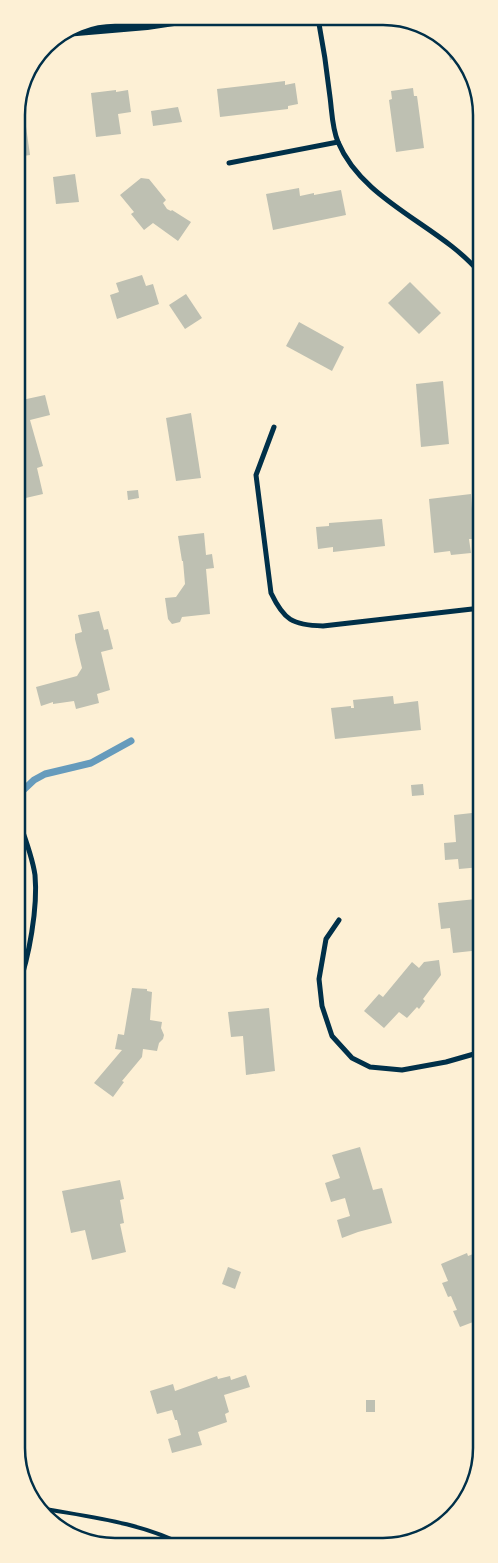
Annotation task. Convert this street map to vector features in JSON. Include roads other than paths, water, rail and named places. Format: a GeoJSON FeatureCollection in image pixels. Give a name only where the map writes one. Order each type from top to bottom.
{"type":"FeatureCollection","features":[{"type":"Feature","properties":{"kind":"main road"},"geometry":{"type":"LineString","coordinates":[[85,30],[147,25]]}},
{"type":"Feature","properties":{"kind":"street"},"geometry":{"type":"LineString","coordinates":[[320,25],[338,142],[356,171],[369,185],[452,246],[473,265]]}},
{"type":"Feature","properties":{"kind":"street"},"geometry":{"type":"LineString","coordinates":[[229,163],[338,142]]}},
{"type":"Feature","properties":{"kind":"street"},"geometry":{"type":"LineString","coordinates":[[274,427],[256,475],[271,592],[279,610],[290,620],[309,626],[324,626],[473,609]]}},
{"type":"Feature","properties":{"kind":"street"},"geometry":{"type":"LineString","coordinates":[[25,839],[35,875],[35,902],[25,966]]}},
{"type":"Feature","properties":{"kind":"street"},"geometry":{"type":"LineString","coordinates":[[339,920],[326,939],[319,979],[322,1006],[332,1036],[352,1058],[370,1067],[402,1070],[446,1062],[473,1054]]}},
{"type":"Feature","properties":{"kind":"lane"},"geometry":{"type":"LineString","coordinates":[[49,1510],[143,1527],[170,1538]]}},
{"type":"Feature","properties":{"kind":"waterway"},"geometry":{"type":"LineString","coordinates":[[25,788],[34,780],[45,774],[91,763],[131,741]]}}]}
